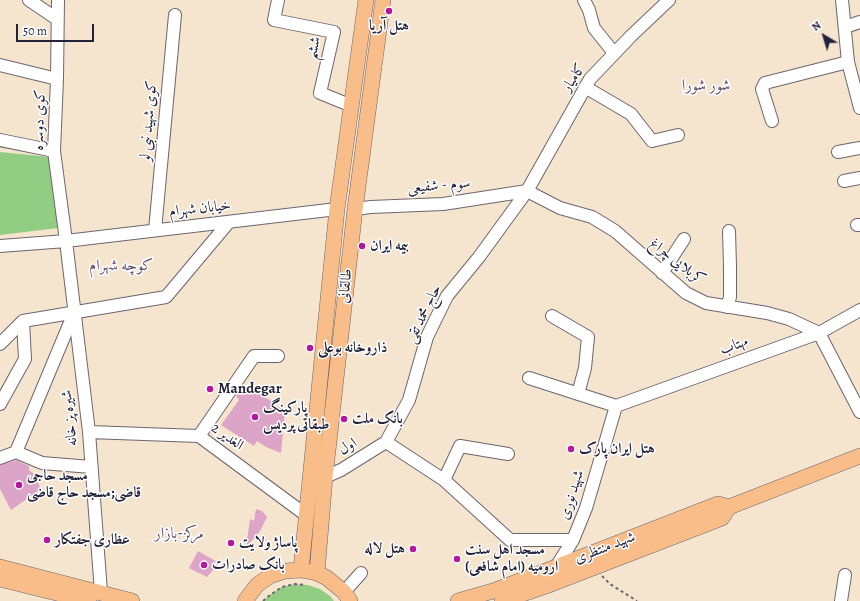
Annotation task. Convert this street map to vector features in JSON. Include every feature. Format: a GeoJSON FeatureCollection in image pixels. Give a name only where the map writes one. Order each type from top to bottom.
{"type":"FeatureCollection","features":[{"type":"Feature","properties":{"kind":"main road","name":"طالقانی"},"geometry":{"type":"LineString","coordinates":[[301,570],[337,209],[366,0]]}},
{"type":"Feature","properties":{"kind":"main road","name":"طالقانی"},"geometry":{"type":"LineString","coordinates":[[312,579],[355,209],[383,0]]}},
{"type":"Feature","properties":{"kind":"main road"},"geometry":{"type":"LineString","coordinates":[[337,209],[355,209]]}},
{"type":"Feature","properties":{"kind":"main road","name":"شهید منتظری"},"geometry":{"type":"LineString","coordinates":[[458,601],[493,590],[597,567],[722,518],[729,507],[860,456]]}},
{"type":"Feature","properties":{"kind":"main road","name":"شهید منتظری"},"geometry":{"type":"LineString","coordinates":[[506,600],[543,580],[556,567],[718,504],[729,507]]}},
{"type":"Feature","properties":{"kind":"main road"},"geometry":{"type":"LineString","coordinates":[[0,567],[132,601]]}},
{"type":"Feature","properties":{"kind":"main road"},"geometry":{"type":"LineString","coordinates":[[245,601],[257,585],[270,576],[285,571],[301,570],[312,579],[336,584],[347,596]]}},
{"type":"Feature","properties":{"kind":"main road"},"geometry":{"type":"LineString","coordinates":[[0,579],[81,600]]}},
{"type":"Feature","properties":{"kind":"street"},"geometry":{"type":"LineString","coordinates":[[29,0],[57,19]]}},
{"type":"Feature","properties":{"kind":"street","name":"کوی دوسره"},"geometry":{"type":"LineString","coordinates":[[58,0],[54,151],[66,241]]}},
{"type":"Feature","properties":{"kind":"street","name":"ششم"},"geometry":{"type":"LineString","coordinates":[[278,0],[274,20],[334,32],[320,93],[352,106]]}},
{"type":"Feature","properties":{"kind":"street"},"geometry":{"type":"LineString","coordinates":[[584,0],[589,10],[594,28],[614,53]]}},
{"type":"Feature","properties":{"kind":"street","name":"کامیار"},"geometry":{"type":"LineString","coordinates":[[527,191],[590,79],[614,53],[669,0]]}},
{"type":"Feature","properties":{"kind":"street"},"geometry":{"type":"LineString","coordinates":[[842,0],[848,62],[860,108]]}},
{"type":"Feature","properties":{"kind":"street","name":"کوی شهید نبی لو"},"geometry":{"type":"LineString","coordinates":[[155,230],[175,15]]}},
{"type":"Feature","properties":{"kind":"street"},"geometry":{"type":"LineString","coordinates":[[845,27],[860,22]]}},
{"type":"Feature","properties":{"kind":"street"},"geometry":{"type":"LineString","coordinates":[[772,121],[762,89],[765,83],[848,62]]}},
{"type":"Feature","properties":{"kind":"street"},"geometry":{"type":"LineString","coordinates":[[0,65],[57,79]]}},
{"type":"Feature","properties":{"kind":"street"},"geometry":{"type":"LineString","coordinates":[[585,87],[631,114],[652,141],[678,135]]}},
{"type":"Feature","properties":{"kind":"street"},"geometry":{"type":"LineString","coordinates":[[0,140],[54,151]]}},
{"type":"Feature","properties":{"kind":"street"},"geometry":{"type":"LineString","coordinates":[[838,152],[860,148]]}},
{"type":"Feature","properties":{"kind":"street"},"geometry":{"type":"LineString","coordinates":[[844,181],[860,178]]}},
{"type":"Feature","properties":{"kind":"street","name":"سوم - شفیعی"},"geometry":{"type":"LineString","coordinates":[[355,209],[443,204],[527,191]]}},
{"type":"Feature","properties":{"kind":"street","name":"کربلایی چراغ"},"geometry":{"type":"LineString","coordinates":[[527,191],[560,208],[592,217],[615,231],[686,293],[706,303],[767,313],[789,319],[819,333]]}},
{"type":"Feature","properties":{"kind":"street","name":"حاج محمد تقی"},"geometry":{"type":"LineString","coordinates":[[386,442],[409,400],[427,336],[447,296],[479,257],[527,191]]}},
{"type":"Feature","properties":{"kind":"street","name":"خیابان شهرام"},"geometry":{"type":"LineString","coordinates":[[0,246],[66,241],[337,209]]}},
{"type":"Feature","properties":{"kind":"street"},"geometry":{"type":"LineString","coordinates":[[0,344],[23,320],[166,297],[229,222]]}},
{"type":"Feature","properties":{"kind":"street"},"geometry":{"type":"LineString","coordinates":[[727,307],[730,297],[729,232]]}},
{"type":"Feature","properties":{"kind":"street"},"geometry":{"type":"LineString","coordinates":[[662,273],[684,239]]}},
{"type":"Feature","properties":{"kind":"street","name":"شیره پز خانه"},"geometry":{"type":"LineString","coordinates":[[66,241],[89,432],[101,592]]}},
{"type":"Feature","properties":{"kind":"street","name":"مهتاب"},"geometry":{"type":"LineString","coordinates":[[616,406],[819,333],[860,310]]}},
{"type":"Feature","properties":{"kind":"street"},"geometry":{"type":"LineString","coordinates":[[16,452],[74,312]]}},
{"type":"Feature","properties":{"kind":"street"},"geometry":{"type":"LineString","coordinates":[[552,316],[588,337],[585,368],[578,394]]}},
{"type":"Feature","properties":{"kind":"street"},"geometry":{"type":"LineString","coordinates":[[0,404],[25,359],[23,320]]}},
{"type":"Feature","properties":{"kind":"street"},"geometry":{"type":"LineString","coordinates":[[819,333],[860,412]]}},
{"type":"Feature","properties":{"kind":"street"},"geometry":{"type":"LineString","coordinates":[[199,436],[254,356],[278,356]]}},
{"type":"Feature","properties":{"kind":"street"},"geometry":{"type":"LineString","coordinates":[[529,378],[616,406]]}},
{"type":"Feature","properties":{"kind":"street","name":"شهید نوری"},"geometry":{"type":"LineString","coordinates":[[556,567],[573,540],[586,508],[616,406]]}},
{"type":"Feature","properties":{"kind":"street","name":"2 الغدیر"},"geometry":{"type":"LineString","coordinates":[[89,432],[199,436],[306,515]]}},
{"type":"Feature","properties":{"kind":"street"},"geometry":{"type":"LineString","coordinates":[[386,442],[444,480],[510,540],[573,540]]}},
{"type":"Feature","properties":{"kind":"street","name":"اول"},"geometry":{"type":"LineString","coordinates":[[325,477],[341,470],[386,442]]}},
{"type":"Feature","properties":{"kind":"street"},"geometry":{"type":"LineString","coordinates":[[444,480],[460,446],[508,454]]}},
{"type":"Feature","properties":{"kind":"street"},"geometry":{"type":"LineString","coordinates":[[0,458],[16,452],[42,463],[91,468]]}},
{"type":"Feature","properties":{"kind":"street"},"geometry":{"type":"LineString","coordinates":[[347,596],[361,573]]}},
{"type":"Feature","properties":{"kind":"street"},"geometry":{"type":"LineString","coordinates":[[841,601],[845,575]]}},
{"type":"Feature","properties":{"kind":"path"},"geometry":{"type":"LineString","coordinates":[[597,567],[605,581],[637,601]]}},
{"type":"Feature","properties":{"kind":"path"},"geometry":{"type":"LineString","coordinates":[[263,601],[282,587],[312,579]]}},
{"type":"Feature","properties":{"kind":"green space"},"geometry":{"type":"Polygon","coordinates":[[[0,152],[50,157],[58,228],[0,235],[0,152]]]}},
{"type":"Feature","properties":{"kind":"green space"},"geometry":{"type":"Polygon","coordinates":[[[295,584],[308,585],[320,589],[334,601],[263,601],[282,587],[295,584]]]}},
{"type":"Feature","properties":{"kind":"building","name":"پارکینگ طبقاتی پردیس"},"geometry":{"type":"Polygon","coordinates":[[[243,388],[246,392],[254,391],[273,402],[272,404],[285,410],[281,453],[266,447],[257,441],[254,446],[221,425],[239,400],[236,396],[243,388]]]}},
{"type":"Feature","properties":{"kind":"building","name":"مسجد حاجی قاضی;مسجد حاج قاضی"},"geometry":{"type":"Polygon","coordinates":[[[16,460],[29,466],[29,470],[34,474],[41,489],[11,510],[0,489],[0,465],[16,460]]]}},
{"type":"Feature","properties":{"kind":"building"},"geometry":{"type":"Polygon","coordinates":[[[256,509],[262,511],[267,517],[260,531],[246,548],[250,519],[254,521],[256,509]]]}},
{"type":"Feature","properties":{"kind":"building","name":"بانک صادرات"},"geometry":{"type":"Polygon","coordinates":[[[198,551],[219,563],[207,577],[189,568],[198,551]]]}},
{"type":"Feature","properties":{"kind":"place","name":"هتل آریا"},"geometry":{"type":"Point","coordinates":[389,11]}},
{"type":"Feature","properties":{"kind":"place","name":"بیمه ایران"},"geometry":{"type":"Point","coordinates":[362,246]}},
{"type":"Feature","properties":{"kind":"place","name":"ذاروخانه بوعلی"},"geometry":{"type":"Point","coordinates":[310,348]}},
{"type":"Feature","properties":{"kind":"place","name":"Mandegar"},"geometry":{"type":"Point","coordinates":[210,389]}},
{"type":"Feature","properties":{"kind":"place","name":"پارکینگ طبقاتی پردیس"},"geometry":{"type":"Point","coordinates":[255,417]}},
{"type":"Feature","properties":{"kind":"place","name":"بانک ملت"},"geometry":{"type":"Point","coordinates":[344,419]}},
{"type":"Feature","properties":{"kind":"place","name":"هتل ایران پارک"},"geometry":{"type":"Point","coordinates":[571,449]}},
{"type":"Feature","properties":{"kind":"place","name":"مسجد حاجی قاضی;مسجد حاج قاضی"},"geometry":{"type":"Point","coordinates":[19,485]}},
{"type":"Feature","properties":{"kind":"place","name":"عظاری جفتکار"},"geometry":{"type":"Point","coordinates":[47,540]}},
{"type":"Feature","properties":{"kind":"place","name":"پاساژ ولایت"},"geometry":{"type":"Point","coordinates":[231,543]}},
{"type":"Feature","properties":{"kind":"place","name":"هتل لاله"},"geometry":{"type":"Point","coordinates":[413,549]}},
{"type":"Feature","properties":{"kind":"place","name":"مسجد اهل سنت ارومیه (امام شافعی)"},"geometry":{"type":"Point","coordinates":[457,559]}},
{"type":"Feature","properties":{"kind":"place","name":"بانک صادرات"},"geometry":{"type":"Point","coordinates":[204,565]}},
{"type":"Feature","properties":{"kind":"district","name":"شور شورا"},"geometry":{"type":"Point","coordinates":[706,86]}},
{"type":"Feature","properties":{"kind":"district","name":"کوچه شهرام"},"geometry":{"type":"Point","coordinates":[121,266]}},
{"type":"Feature","properties":{"kind":"district","name":"مرکز-بازار"},"geometry":{"type":"Point","coordinates":[179,534]}}]}
